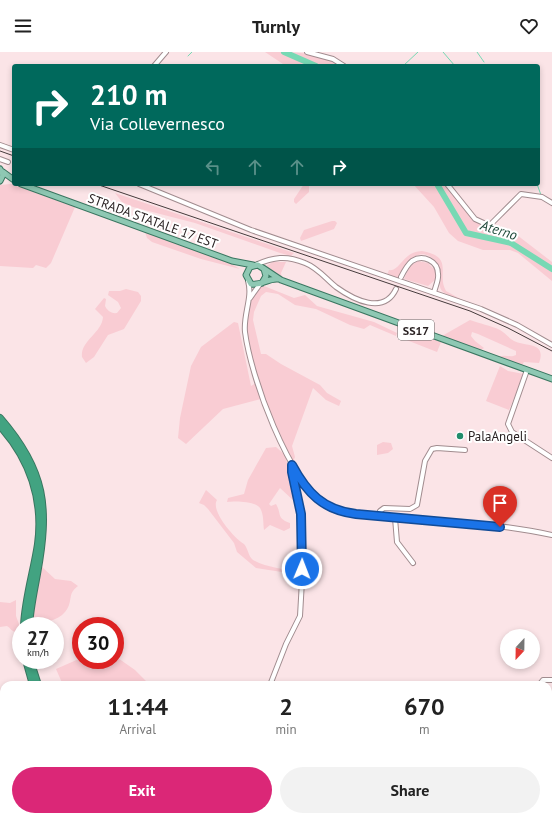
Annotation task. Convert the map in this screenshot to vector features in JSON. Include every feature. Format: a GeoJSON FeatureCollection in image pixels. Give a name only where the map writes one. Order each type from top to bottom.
{"type":"FeatureCollection","features":[{"type":"Feature","properties":{"kind":"highway"},"geometry":{"type":"LineString","coordinates":[[0,418],[25,450],[35,472],[43,504],[44,519],[42,546],[30,617]]}},
{"type":"Feature","properties":{"kind":"highway"},"geometry":{"type":"LineString","coordinates":[[0,426],[22,455],[31,474],[39,505],[40,520],[38,544],[26,617]]}},
{"type":"Feature","properties":{"kind":"highway"},"geometry":{"type":"LineString","coordinates":[[29,669],[32,681]]}},
{"type":"Feature","properties":{"kind":"highway"},"geometry":{"type":"LineString","coordinates":[[33,669],[37,681]]}},
{"type":"Feature","properties":{"kind":"main road"},"geometry":{"type":"LineString","coordinates":[[1,170],[3,178],[0,181],[12,182]]}},
{"type":"Feature","properties":{"kind":"main road"},"geometry":{"type":"LineString","coordinates":[[1,170],[12,180]]}},
{"type":"Feature","properties":{"kind":"main road","name":"STRADA STATALE 17 EST"},"geometry":{"type":"LineString","coordinates":[[26,186],[232,262],[254,265]]}},
{"type":"Feature","properties":{"kind":"main road","name":"STRADA STATALE 17 EST"},"geometry":{"type":"LineString","coordinates":[[232,262],[241,268],[247,279]]}},
{"type":"Feature","properties":{"kind":"main road"},"geometry":{"type":"LineString","coordinates":[[247,279],[248,269],[254,265]]}},
{"type":"Feature","properties":{"kind":"main road","name":"SS17"},"geometry":{"type":"LineString","coordinates":[[254,265],[263,268],[281,280],[552,379]]}},
{"type":"Feature","properties":{"kind":"main road"},"geometry":{"type":"LineString","coordinates":[[261,284],[266,276],[263,268]]}},
{"type":"Feature","properties":{"kind":"main road","name":"SS17"},"geometry":{"type":"LineString","coordinates":[[247,279],[253,284],[261,284],[272,279],[281,280]]}},
{"type":"Feature","properties":{"kind":"street"},"geometry":{"type":"LineString","coordinates":[[156,64],[166,52]]}},
{"type":"Feature","properties":{"kind":"street"},"geometry":{"type":"LineString","coordinates":[[306,52],[333,59],[341,64]]}},
{"type":"Feature","properties":{"kind":"street"},"geometry":{"type":"LineString","coordinates":[[0,145],[12,149]]}},
{"type":"Feature","properties":{"kind":"street"},"geometry":{"type":"LineString","coordinates":[[0,159],[8,162]]}},
{"type":"Feature","properties":{"kind":"street"},"geometry":{"type":"LineString","coordinates":[[144,186],[245,228],[434,292],[499,317],[552,344]]}},
{"type":"Feature","properties":{"kind":"street"},"geometry":{"type":"LineString","coordinates":[[449,186],[475,218],[488,225],[492,223],[521,194],[542,197],[552,203]]}},
{"type":"Feature","properties":{"kind":"street"},"geometry":{"type":"LineString","coordinates":[[254,265],[267,260],[286,258],[308,264],[319,271],[342,291],[369,304],[384,302],[392,296],[396,289]]}},
{"type":"Feature","properties":{"kind":"street"},"geometry":{"type":"LineString","coordinates":[[401,277],[413,261],[422,258],[430,260],[436,265],[438,273],[434,292]]}},
{"type":"Feature","properties":{"kind":"street"},"geometry":{"type":"LineString","coordinates":[[263,268],[263,264],[267,260]]}},
{"type":"Feature","properties":{"kind":"street"},"geometry":{"type":"LineString","coordinates":[[247,279],[249,291],[245,326],[253,370],[263,400],[292,465],[306,485],[328,508],[344,512],[395,518],[483,525],[552,535]]}},
{"type":"Feature","properties":{"kind":"street"},"geometry":{"type":"LineString","coordinates":[[248,304],[253,291],[261,284]]}},
{"type":"Feature","properties":{"kind":"street"},"geometry":{"type":"LineString","coordinates":[[527,370],[508,424],[512,432],[552,458]]}},
{"type":"Feature","properties":{"kind":"street"},"geometry":{"type":"LineString","coordinates":[[379,516],[381,510],[385,507],[410,509],[416,506],[419,500],[425,461],[432,449],[465,450]]}},
{"type":"Feature","properties":{"kind":"street"},"geometry":{"type":"LineString","coordinates":[[272,681],[286,644],[300,616],[303,534],[301,512],[291,469],[292,465]]}},
{"type":"Feature","properties":{"kind":"street"},"geometry":{"type":"LineString","coordinates":[[395,518],[397,542],[413,563]]}},
{"type":"Feature","properties":{"kind":"street"},"geometry":{"type":"LineString","coordinates":[[542,681],[552,680]]}},
{"type":"Feature","properties":{"kind":"shaded area"},"geometry":{"type":"Polygon","coordinates":[[[265,52],[318,55],[343,64],[283,64],[265,52]]]}},
{"type":"Feature","properties":{"kind":"shaded area"},"geometry":{"type":"Polygon","coordinates":[[[11,184],[12,186],[17,186],[75,207],[51,263],[46,268],[36,265],[33,268],[0,266],[0,185],[11,184]]]}},
{"type":"Feature","properties":{"kind":"shaded area"},"geometry":{"type":"Polygon","coordinates":[[[303,186],[309,186],[309,192],[296,204],[294,199],[303,186]]]}},
{"type":"Feature","properties":{"kind":"shaded area"},"geometry":{"type":"Polygon","coordinates":[[[415,186],[451,186],[475,216],[486,225],[517,235],[552,262],[552,281],[518,253],[510,250],[483,250],[458,241],[449,233],[434,207],[415,186]]]}},
{"type":"Feature","properties":{"kind":"shaded area"},"geometry":{"type":"Polygon","coordinates":[[[115,193],[294,253],[291,256],[280,253],[195,223],[133,207],[122,202],[115,193]]]}},
{"type":"Feature","properties":{"kind":"shaded area"},"geometry":{"type":"Polygon","coordinates":[[[332,221],[337,223],[334,229],[301,241],[300,238],[304,230],[332,221]]]}},
{"type":"Feature","properties":{"kind":"shaded area"},"geometry":{"type":"Polygon","coordinates":[[[145,232],[228,262],[240,269],[201,259],[152,242],[147,238],[145,232]]]}},
{"type":"Feature","properties":{"kind":"shaded area"},"geometry":{"type":"Polygon","coordinates":[[[422,251],[438,257],[443,267],[443,285],[446,291],[464,301],[450,296],[442,291],[440,288],[440,273],[438,265],[429,256],[424,254],[413,258],[401,272],[399,278],[387,275],[389,270],[396,268],[410,254],[422,251]]]}},
{"type":"Feature","properties":{"kind":"shaded area"},"geometry":{"type":"Polygon","coordinates":[[[418,261],[428,263],[435,270],[435,280],[428,286],[404,279],[410,266],[418,261]]]}},
{"type":"Feature","properties":{"kind":"shaded area"},"geometry":{"type":"Polygon","coordinates":[[[273,262],[286,262],[281,273],[282,278],[264,267],[273,262]]]}},
{"type":"Feature","properties":{"kind":"shaded area"},"geometry":{"type":"Polygon","coordinates":[[[264,286],[294,298],[305,295],[317,306],[374,322],[397,333],[396,336],[370,325],[364,329],[350,325],[316,309],[295,305],[278,294],[266,292],[261,296],[254,312],[253,320],[261,354],[266,354],[281,364],[320,385],[327,393],[341,401],[339,406],[326,400],[313,388],[292,446],[295,457],[293,462],[276,426],[258,379],[250,355],[246,332],[247,312],[253,296],[259,288],[264,286]]]}},
{"type":"Feature","properties":{"kind":"shaded area"},"geometry":{"type":"Polygon","coordinates":[[[126,289],[138,292],[141,296],[141,301],[124,329],[108,335],[94,357],[86,363],[82,357],[82,351],[84,346],[99,328],[103,317],[95,309],[104,298],[106,299],[105,306],[107,309],[111,312],[117,313],[121,308],[118,302],[108,295],[109,291],[120,291],[126,289]]]}},
{"type":"Feature","properties":{"kind":"shaded area"},"geometry":{"type":"Polygon","coordinates":[[[470,320],[500,330],[514,341],[538,348],[541,356],[539,363],[524,362],[522,365],[499,357],[514,356],[516,355],[516,351],[472,332],[471,336],[484,348],[481,350],[442,336],[470,320]]]}},
{"type":"Feature","properties":{"kind":"shaded area"},"geometry":{"type":"Polygon","coordinates":[[[234,322],[238,323],[251,386],[256,383],[261,399],[223,409],[186,444],[178,438],[180,418],[191,366],[201,347],[234,322]]]}},
{"type":"Feature","properties":{"kind":"shaded area"},"geometry":{"type":"Polygon","coordinates":[[[404,328],[441,342],[437,352],[404,339],[402,336],[404,328]]]}},
{"type":"Feature","properties":{"kind":"shaded area"},"geometry":{"type":"Polygon","coordinates":[[[500,366],[508,371],[524,374],[509,410],[486,401],[500,366]]]}},
{"type":"Feature","properties":{"kind":"shaded area"},"geometry":{"type":"Polygon","coordinates":[[[383,442],[391,443],[393,449],[388,453],[377,455],[377,445],[383,442]]]}},
{"type":"Feature","properties":{"kind":"shaded area"},"geometry":{"type":"Polygon","coordinates":[[[276,447],[285,455],[299,510],[294,501],[280,488],[269,504],[271,506],[276,504],[281,517],[290,523],[290,528],[284,531],[270,525],[264,530],[262,513],[260,508],[254,504],[245,502],[227,502],[228,498],[244,494],[248,480],[266,448],[276,447]]]}},
{"type":"Feature","properties":{"kind":"shaded area"},"geometry":{"type":"Polygon","coordinates":[[[206,490],[217,500],[217,511],[224,524],[235,537],[244,544],[253,560],[270,567],[301,572],[301,575],[256,568],[237,552],[234,543],[208,509],[199,503],[206,490]]]}},
{"type":"Feature","properties":{"kind":"shaded area"},"geometry":{"type":"Polygon","coordinates":[[[41,566],[55,579],[71,581],[78,586],[72,593],[66,610],[59,617],[32,617],[41,566]]]}},
{"type":"Feature","properties":{"kind":"shaded area"},"geometry":{"type":"Polygon","coordinates":[[[16,600],[16,617],[12,617],[12,631],[7,626],[0,627],[0,602],[10,603],[16,600]]]}},
{"type":"Feature","properties":{"kind":"shaded area"},"geometry":{"type":"Polygon","coordinates":[[[72,662],[72,669],[124,669],[124,662],[135,670],[146,681],[61,681],[56,669],[64,669],[64,665],[72,662]]]}},
{"type":"Feature","properties":{"kind":"waterway"},"geometry":{"type":"LineString","coordinates":[[188,56],[192,52]]}},
{"type":"Feature","properties":{"kind":"waterway","name":"Aterno"},"geometry":{"type":"LineString","coordinates":[[284,52],[311,64]]}},
{"type":"Feature","properties":{"kind":"waterway"},"geometry":{"type":"LineString","coordinates":[[405,64],[418,52]]}},
{"type":"Feature","properties":{"kind":"waterway"},"geometry":{"type":"LineString","coordinates":[[443,52],[453,64]]}},
{"type":"Feature","properties":{"kind":"waterway"},"geometry":{"type":"LineString","coordinates":[[477,52],[484,62]]}},
{"type":"Feature","properties":{"kind":"waterway","name":"Aterno"},"geometry":{"type":"LineString","coordinates":[[438,186],[466,233],[511,243],[552,269]]}},
{"type":"Feature","properties":{"kind":"waterway"},"geometry":{"type":"LineString","coordinates":[[538,186],[541,195]]}},
{"type":"Feature","properties":{"kind":"railway"},"geometry":{"type":"LineString","coordinates":[[0,151],[12,155]]}},
{"type":"Feature","properties":{"kind":"railway"},"geometry":{"type":"LineString","coordinates":[[102,186],[470,311],[508,328],[552,351]]}},
{"type":"Feature","properties":{"kind":"place","name":"PalaAngeli"},"geometry":{"type":"Point","coordinates":[460,436]}},
{"type":"Feature","properties":{"kind":"route"},"geometry":{"type":"LineString","coordinates":[[302,569],[302,519],[291,467],[292,465],[314,495],[326,506],[335,510],[356,514],[458,522],[500,527]]}}]}
